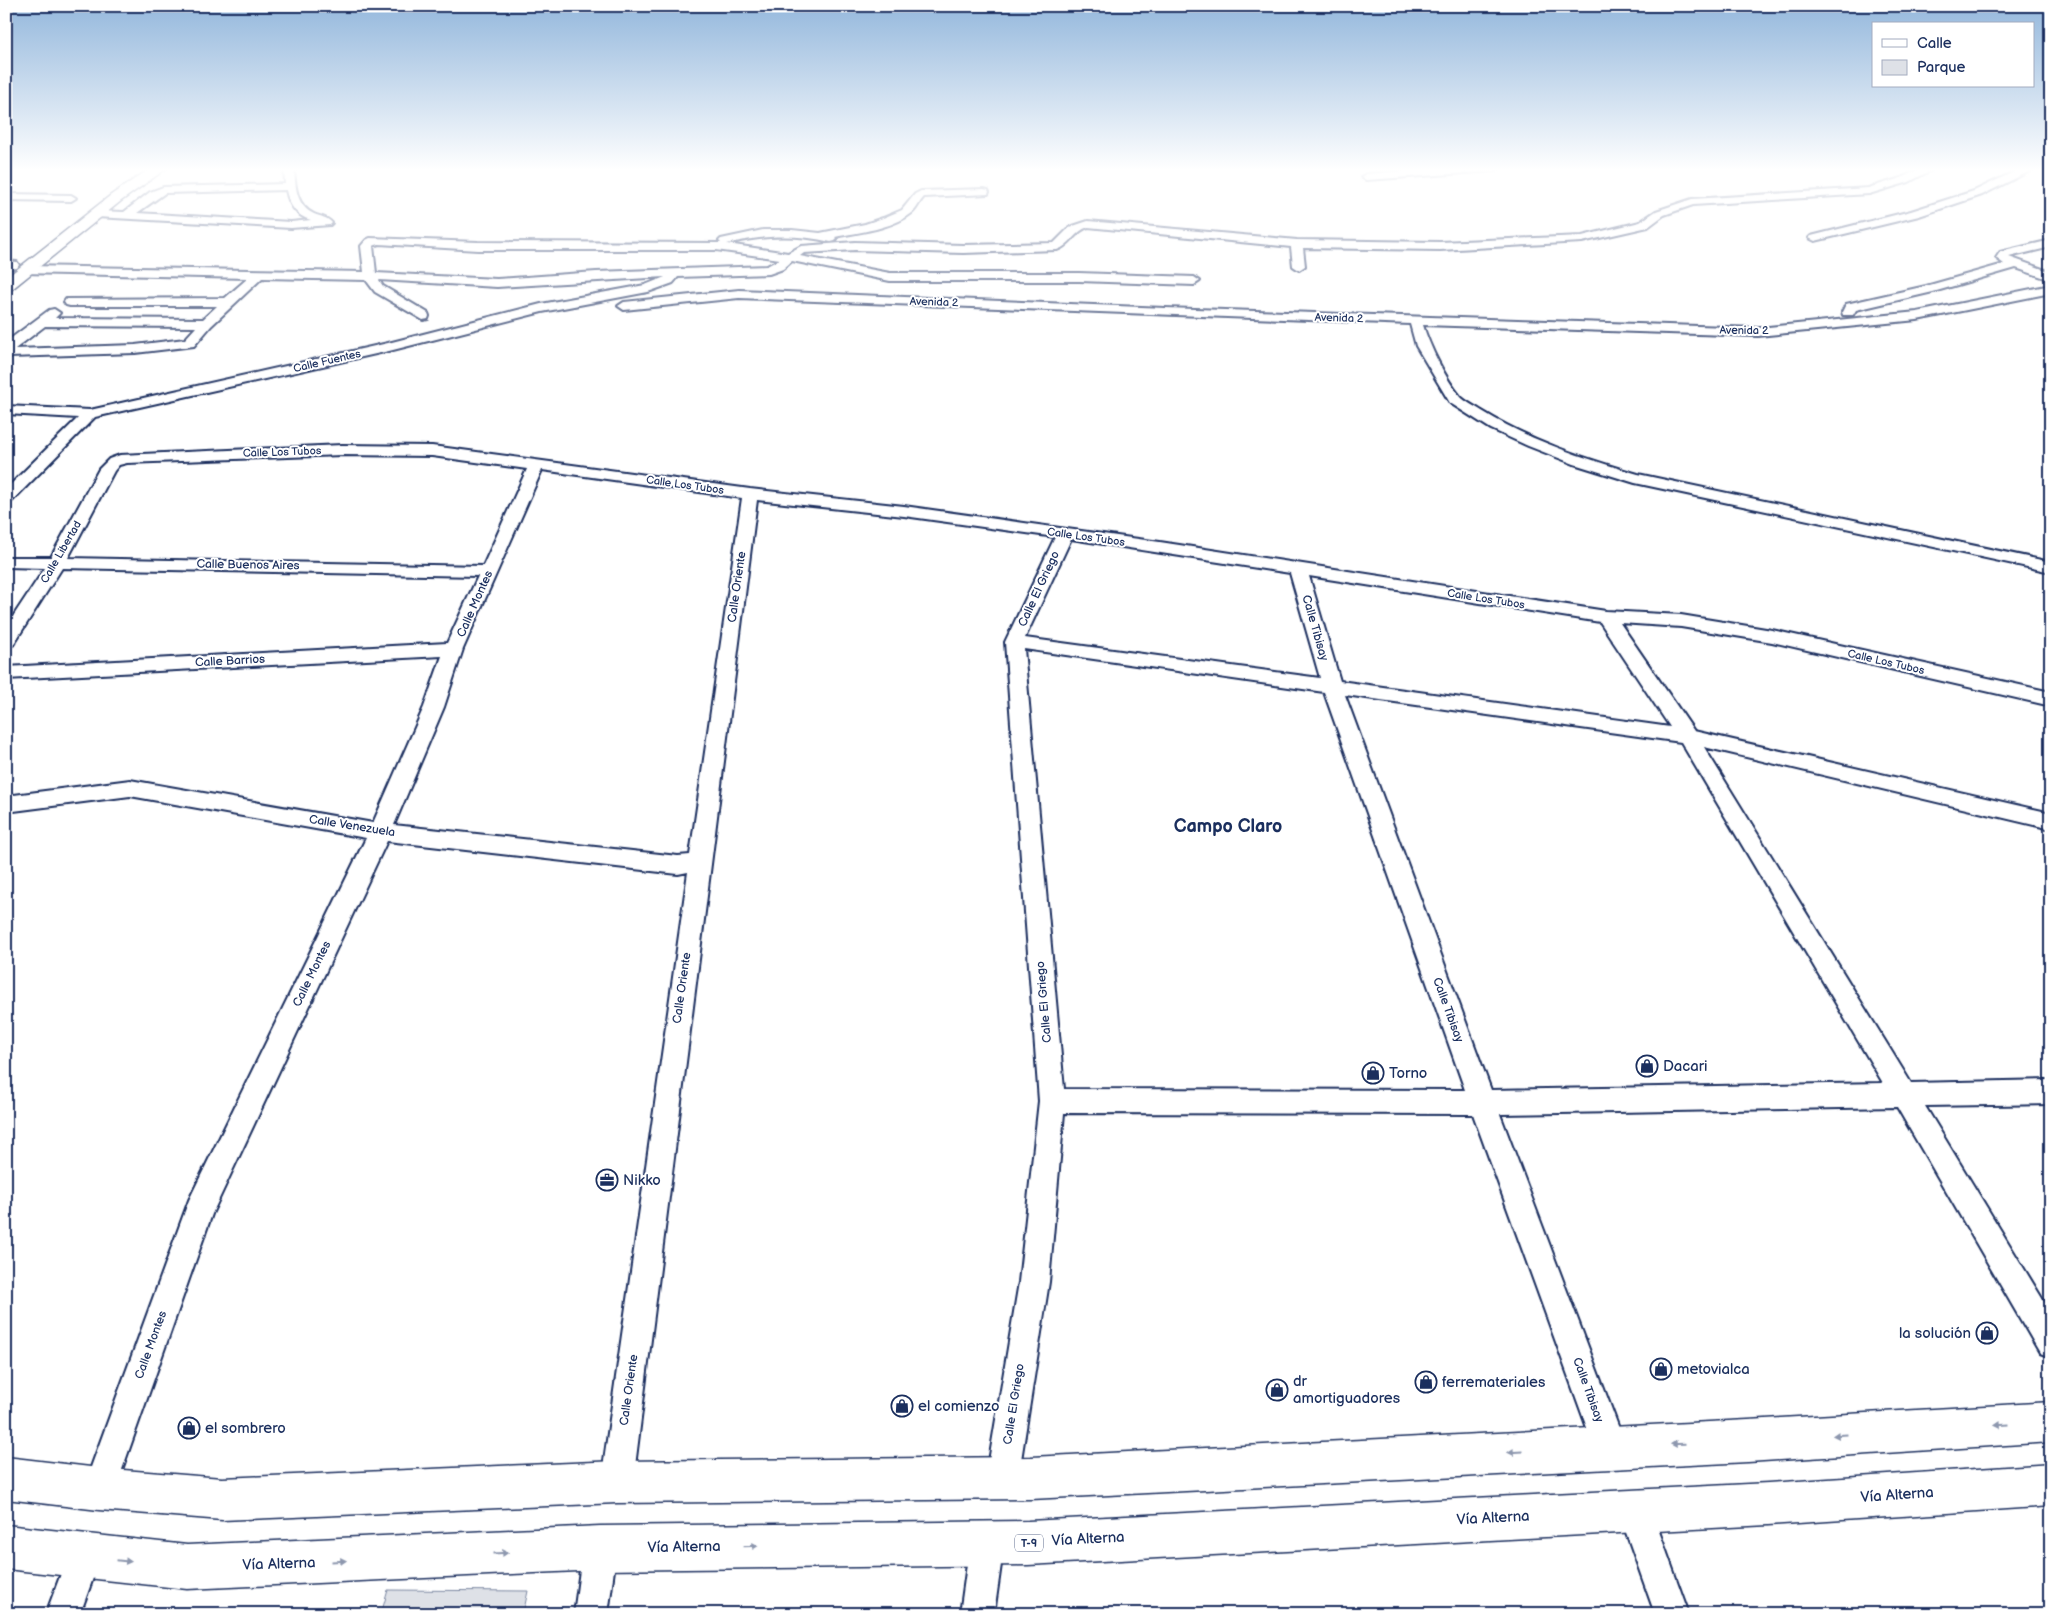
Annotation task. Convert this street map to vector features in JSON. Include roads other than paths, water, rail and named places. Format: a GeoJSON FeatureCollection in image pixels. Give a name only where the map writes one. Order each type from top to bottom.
{"type":"FeatureCollection","features":[{"type":"Feature","properties":{"kind":"highway"},"geometry":{"type":"LineString","coordinates":[[6,286],[13,267],[42,244]]}},
{"type":"Feature","properties":{"kind":"highway"},"geometry":{"type":"LineString","coordinates":[[13,267],[50,244]]}},
{"type":"Feature","properties":{"kind":"highway"},"geometry":{"type":"LineString","coordinates":[[6,1478],[99,1489],[222,1498],[617,1482],[1002,1479],[1748,1441],[2051,1422]]}},
{"type":"Feature","properties":{"kind":"highway","name":"Vía Alterna"},"geometry":{"type":"LineString","coordinates":[[6,1547],[187,1567],[600,1548],[1038,1542],[1635,1510],[2051,1485]]}},
{"type":"Feature","properties":{"kind":"street"},"geometry":{"type":"LineString","coordinates":[[369,244],[367,246],[370,276],[379,289],[423,316]]}},
{"type":"Feature","properties":{"kind":"street"},"geometry":{"type":"LineString","coordinates":[[430,244],[478,246],[716,246],[790,258],[890,278],[1079,277],[1194,281]]}},
{"type":"Feature","properties":{"kind":"street"},"geometry":{"type":"LineString","coordinates":[[716,246],[721,244]]}},
{"type":"Feature","properties":{"kind":"street"},"geometry":{"type":"LineString","coordinates":[[847,244],[855,246]]}},
{"type":"Feature","properties":{"kind":"street"},"geometry":{"type":"LineString","coordinates":[[13,267],[108,272],[370,276],[497,283],[676,272],[769,270],[801,250],[808,248],[855,246],[963,250],[1057,246],[1059,244]]}},
{"type":"Feature","properties":{"kind":"street"},"geometry":{"type":"LineString","coordinates":[[1293,244],[1440,246],[1489,244]]}},
{"type":"Feature","properties":{"kind":"street"},"geometry":{"type":"LineString","coordinates":[[1297,244],[1299,266]]}},
{"type":"Feature","properties":{"kind":"street"},"geometry":{"type":"LineString","coordinates":[[2049,244],[2004,255],[2002,258],[2051,276]]}},
{"type":"Feature","properties":{"kind":"street"},"geometry":{"type":"LineString","coordinates":[[1848,312],[1852,307],[1864,303],[1929,289],[2016,264]]}},
{"type":"Feature","properties":{"kind":"street"},"geometry":{"type":"LineString","coordinates":[[108,272],[6,350],[9,353],[182,346],[189,343],[227,302],[258,275]]}},
{"type":"Feature","properties":{"kind":"street","name":"Calle Fuentes"},"geometry":{"type":"LineString","coordinates":[[26,412],[90,414],[389,347],[541,308],[648,288],[668,280],[676,272]]}},
{"type":"Feature","properties":{"kind":"street","name":"Avenida 2"},"geometry":{"type":"LineString","coordinates":[[624,306],[740,294],[1758,332],[1917,316],[2051,289]]}},
{"type":"Feature","properties":{"kind":"street"},"geometry":{"type":"LineString","coordinates":[[70,302],[227,302]]}},
{"type":"Feature","properties":{"kind":"street"},"geometry":{"type":"LineString","coordinates":[[1415,320],[1423,346],[1455,400],[1496,426],[1579,461],[1635,478],[2051,567]]}},
{"type":"Feature","properties":{"kind":"street"},"geometry":{"type":"LineString","coordinates":[[43,322],[206,323]]}},
{"type":"Feature","properties":{"kind":"street"},"geometry":{"type":"LineString","coordinates":[[6,410],[26,412]]}},
{"type":"Feature","properties":{"kind":"street"},"geometry":{"type":"LineString","coordinates":[[6,416],[26,412]]}},
{"type":"Feature","properties":{"kind":"street"},"geometry":{"type":"LineString","coordinates":[[6,498],[90,414]]}},
{"type":"Feature","properties":{"kind":"street","name":"Calle Los Tubos"},"geometry":{"type":"LineString","coordinates":[[114,462],[125,458],[352,450],[432,451],[750,494],[904,511],[1160,547],[1606,617],[1681,621],[1772,636],[2051,699]]}},
{"type":"Feature","properties":{"kind":"street","name":"Calle Libertad"},"geometry":{"type":"LineString","coordinates":[[6,641],[56,564],[107,469],[114,462]]}},
{"type":"Feature","properties":{"kind":"street","name":"Calle Montes"},"geometry":{"type":"LineString","coordinates":[[99,1489],[199,1210],[380,832],[434,707],[454,649],[536,464]]}},
{"type":"Feature","properties":{"kind":"street","name":"Calle Oriente"},"geometry":{"type":"LineString","coordinates":[[617,1482],[750,494]]}},
{"type":"Feature","properties":{"kind":"street","name":"Calle El Griego"},"geometry":{"type":"LineString","coordinates":[[1002,1479],[1034,1282],[1052,1101],[1014,642],[1065,534]]}},
{"type":"Feature","properties":{"kind":"street","name":"Calle Buenos Aires"},"geometry":{"type":"LineString","coordinates":[[6,562],[489,571]]}},
{"type":"Feature","properties":{"kind":"street","name":"Calle Tibisay"},"geometry":{"type":"LineString","coordinates":[[1298,569],[1332,686],[1482,1102],[1610,1447]]}},
{"type":"Feature","properties":{"kind":"street"},"geometry":{"type":"LineString","coordinates":[[1606,617],[1687,736],[1905,1096],[2051,1342]]}},
{"type":"Feature","properties":{"kind":"street"},"geometry":{"type":"LineString","coordinates":[[1014,642],[1687,736],[2051,821]]}},
{"type":"Feature","properties":{"kind":"street","name":"Calle Barrios"},"geometry":{"type":"LineString","coordinates":[[6,673],[454,649]]}},
{"type":"Feature","properties":{"kind":"street","name":"Calle Venezuela"},"geometry":{"type":"LineString","coordinates":[[6,804],[130,788],[380,832],[678,865],[699,862]]}},
{"type":"Feature","properties":{"kind":"street"},"geometry":{"type":"LineString","coordinates":[[1052,1101],[1482,1102],[2051,1092]]}},
{"type":"Feature","properties":{"kind":"street"},"geometry":{"type":"LineString","coordinates":[[1635,1510],[1672,1614]]}},
{"type":"Feature","properties":{"kind":"street"},"geometry":{"type":"LineString","coordinates":[[976,1614],[987,1543]]}},
{"type":"Feature","properties":{"kind":"street"},"geometry":{"type":"LineString","coordinates":[[591,1614],[600,1548]]}},
{"type":"Feature","properties":{"kind":"street"},"geometry":{"type":"LineString","coordinates":[[63,1614],[84,1556]]}},
{"type":"Feature","properties":{"kind":"place","name":"Dacari"},"geometry":{"type":"Point","coordinates":[1647,1066]}},
{"type":"Feature","properties":{"kind":"place","name":"Torno"},"geometry":{"type":"Point","coordinates":[1373,1073]}},
{"type":"Feature","properties":{"kind":"place","name":"Nikko"},"geometry":{"type":"Point","coordinates":[607,1180]}},
{"type":"Feature","properties":{"kind":"place","name":"la solución"},"geometry":{"type":"Point","coordinates":[1987,1333]}},
{"type":"Feature","properties":{"kind":"place","name":"metovialca"},"geometry":{"type":"Point","coordinates":[1661,1369]}},
{"type":"Feature","properties":{"kind":"place","name":"ferremateriales"},"geometry":{"type":"Point","coordinates":[1426,1382]}},
{"type":"Feature","properties":{"kind":"place","name":"dr amortiguadores"},"geometry":{"type":"Point","coordinates":[1277,1390]}},
{"type":"Feature","properties":{"kind":"place","name":"el comienzo"},"geometry":{"type":"Point","coordinates":[902,1406]}},
{"type":"Feature","properties":{"kind":"place","name":"el sombrero"},"geometry":{"type":"Point","coordinates":[189,1428]}},
{"type":"Feature","properties":{"kind":"district","name":"Campo Claro"},"geometry":{"type":"Point","coordinates":[1228,826]}}]}
